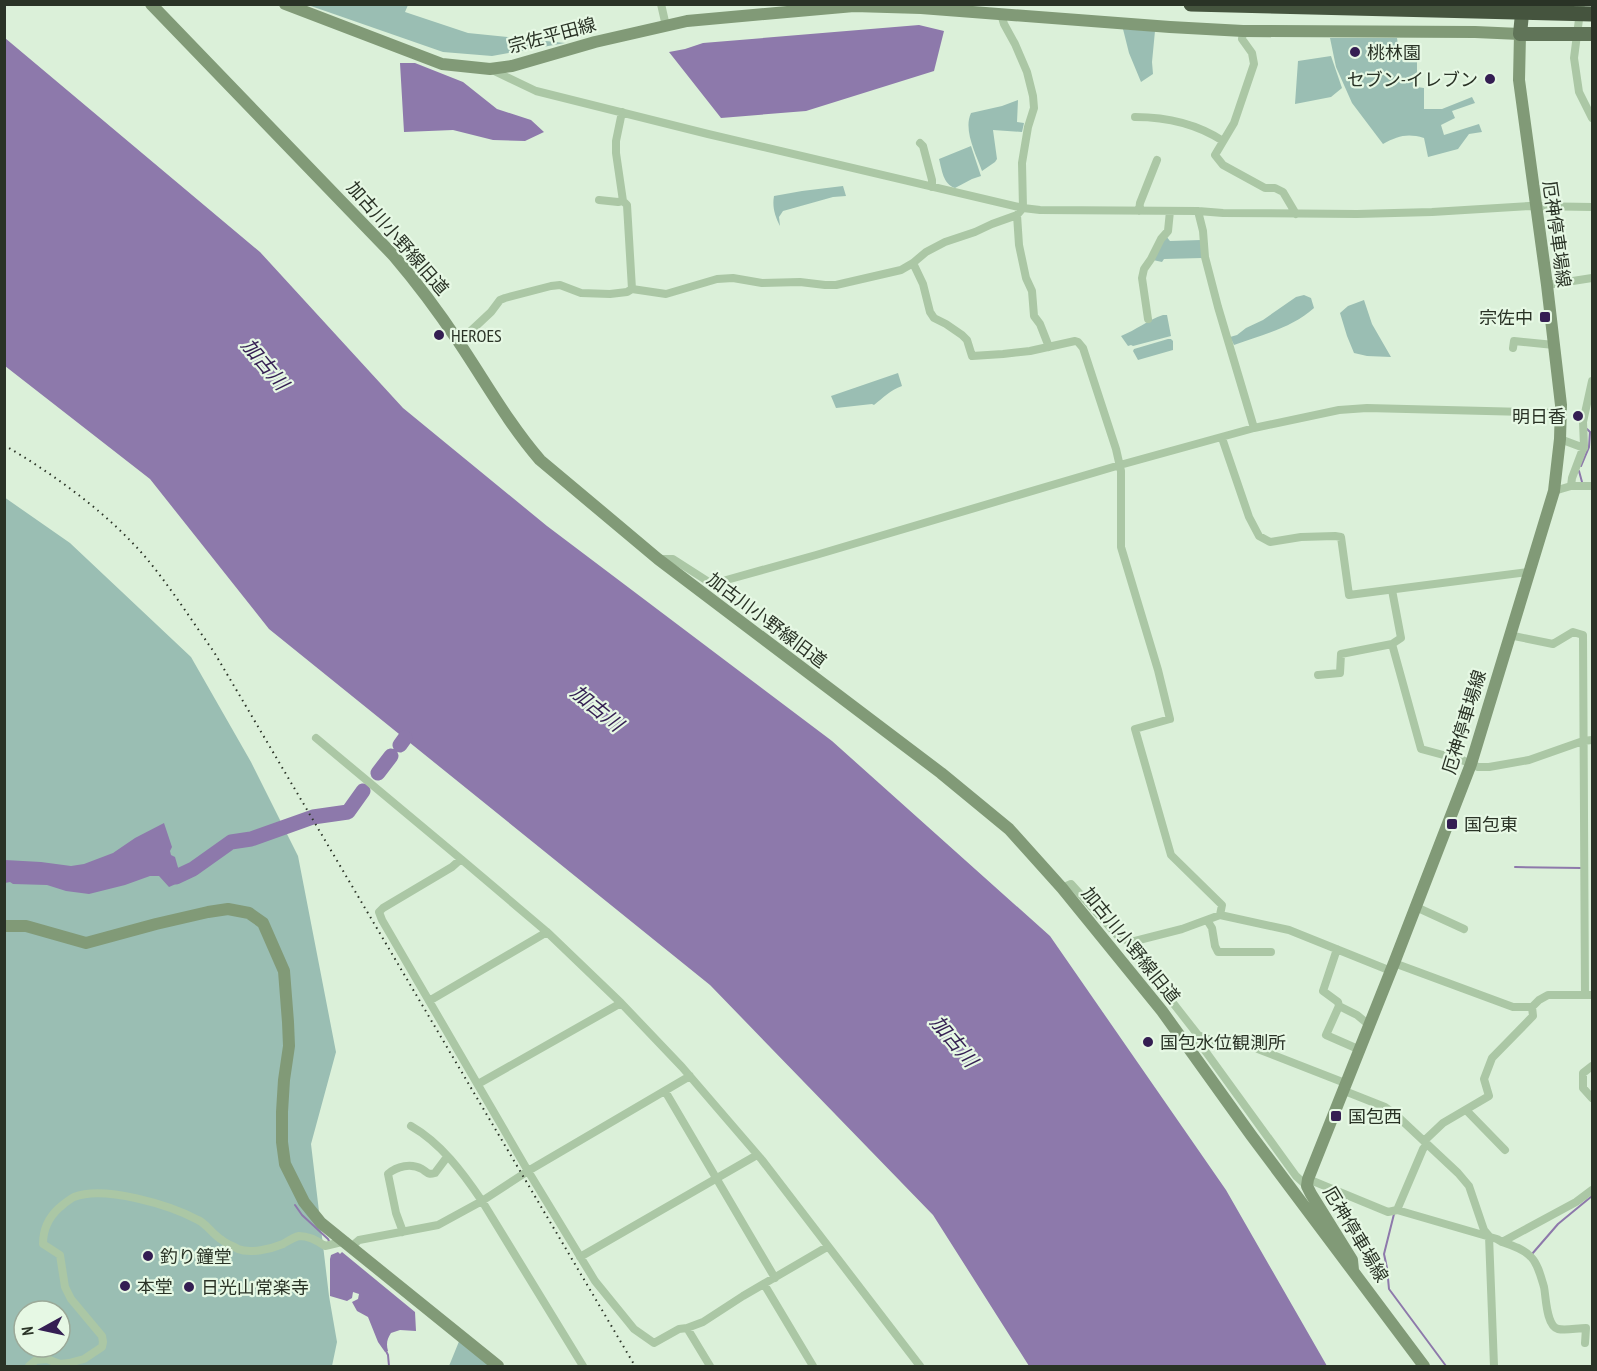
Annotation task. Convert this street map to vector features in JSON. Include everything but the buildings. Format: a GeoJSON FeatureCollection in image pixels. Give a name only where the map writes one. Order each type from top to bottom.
{"type":"FeatureCollection","features":[{"type":"Feature","properties":{"kind":"highway"},"geometry":{"type":"LineString","coordinates":[[1191,4],[1593,14]]}},
{"type":"Feature","properties":{"kind":"highway"},"geometry":{"type":"LineString","coordinates":[[1483,4],[1593,7]]}},
{"type":"Feature","properties":{"kind":"main road","name":"加古川小野線旧道"},"geometry":{"type":"LineString","coordinates":[[151,4],[387,248],[424,292],[459,342],[505,416],[540,460],[658,559],[941,773],[1009,829],[1062,888],[1162,1011],[1251,1135],[1353,1270]]}},
{"type":"Feature","properties":{"kind":"main road","name":"宗佐平田線"},"geometry":{"type":"LineString","coordinates":[[285,4],[442,64],[490,69],[512,66],[595,42],[687,21],[854,6],[921,8],[1243,31],[1520,34]]}},
{"type":"Feature","properties":{"kind":"main road"},"geometry":{"type":"LineString","coordinates":[[1523,4],[1520,34],[1593,34]]}},
{"type":"Feature","properties":{"kind":"main road","name":"厄神停車場線"},"geometry":{"type":"LineString","coordinates":[[1424,1366],[1353,1270],[1352,1260],[1311,1194],[1308,1183],[1358,1049],[1471,764],[1554,491],[1561,412],[1547,285],[1519,80],[1520,34]]}},
{"type":"Feature","properties":{"kind":"main road"},"geometry":{"type":"LineString","coordinates":[[4,926],[26,926],[86,944],[156,924],[228,909],[249,913],[264,923],[284,971],[289,1046],[284,1080],[282,1142],[285,1164],[292,1180],[304,1202],[321,1223],[498,1366]]}},
{"type":"Feature","properties":{"kind":"street"},"geometry":{"type":"LineString","coordinates":[[661,4],[666,26]]}},
{"type":"Feature","properties":{"kind":"street"},"geometry":{"type":"LineString","coordinates":[[1581,4],[1574,58],[1578,92],[1589,102],[1593,118]]}},
{"type":"Feature","properties":{"kind":"street"},"geometry":{"type":"LineString","coordinates":[[1001,14],[1027,72],[1033,96],[1034,108],[1028,127],[1022,163],[1019,245],[1026,278],[1032,291],[1034,316],[1040,324],[1049,347]]}},
{"type":"Feature","properties":{"kind":"street"},"geometry":{"type":"LineString","coordinates":[[1243,31],[1242,39],[1252,53],[1254,64],[1234,123],[1215,155],[1223,165],[1265,188],[1275,188],[1283,192],[1296,214]]}},
{"type":"Feature","properties":{"kind":"street"},"geometry":{"type":"LineString","coordinates":[[490,69],[536,91],[932,187],[1020,212]]}},
{"type":"Feature","properties":{"kind":"street"},"geometry":{"type":"LineString","coordinates":[[622,112],[616,153],[623,201],[627,205],[632,289]]}},
{"type":"Feature","properties":{"kind":"street"},"geometry":{"type":"LineString","coordinates":[[1135,117],[1185,123],[1223,141]]}},
{"type":"Feature","properties":{"kind":"street"},"geometry":{"type":"LineString","coordinates":[[920,143],[923,146],[932,187]]}},
{"type":"Feature","properties":{"kind":"street"},"geometry":{"type":"LineString","coordinates":[[1139,211],[1157,160]]}},
{"type":"Feature","properties":{"kind":"street"},"geometry":{"type":"LineString","coordinates":[[599,201],[623,201]]}},
{"type":"Feature","properties":{"kind":"street"},"geometry":{"type":"LineString","coordinates":[[459,342],[491,312],[500,300],[551,286],[560,285],[581,292],[610,294],[627,292],[632,289],[666,294],[717,279],[733,278],[762,283],[800,282],[837,285],[902,270],[926,252],[945,242],[975,232],[1020,212],[1040,210],[1198,211],[1296,214],[1421,212],[1535,206],[1593,207]]}},
{"type":"Feature","properties":{"kind":"street"},"geometry":{"type":"LineString","coordinates":[[1148,319],[1142,278],[1144,269],[1168,231],[1170,211]]}},
{"type":"Feature","properties":{"kind":"street"},"geometry":{"type":"LineString","coordinates":[[1198,211],[1210,277],[1254,428]]}},
{"type":"Feature","properties":{"kind":"street"},"geometry":{"type":"LineString","coordinates":[[913,263],[923,284],[930,312],[934,318],[967,340],[972,356],[1004,354],[1075,341],[1083,348],[1120,465],[1121,547],[1170,718],[1135,729],[1171,855],[1222,905],[1220,915]]}},
{"type":"Feature","properties":{"kind":"street"},"geometry":{"type":"LineString","coordinates":[[1547,285],[1593,278]]}},
{"type":"Feature","properties":{"kind":"street"},"geometry":{"type":"LineString","coordinates":[[1513,348],[1514,341],[1554,345]]}},
{"type":"Feature","properties":{"kind":"street"},"geometry":{"type":"LineString","coordinates":[[1571,486],[1584,448],[1583,422],[1593,381]]}},
{"type":"Feature","properties":{"kind":"street"},"geometry":{"type":"LineString","coordinates":[[658,559],[673,559],[712,584],[1120,465],[1254,428],[1342,410],[1367,408],[1561,412]]}},
{"type":"Feature","properties":{"kind":"street"},"geometry":{"type":"LineString","coordinates":[[1222,438],[1249,517],[1259,536],[1270,542],[1301,537],[1341,537],[1349,595],[1528,572]]}},
{"type":"Feature","properties":{"kind":"street"},"geometry":{"type":"LineString","coordinates":[[1560,439],[1584,448]]}},
{"type":"Feature","properties":{"kind":"street"},"geometry":{"type":"LineString","coordinates":[[1554,491],[1571,486],[1593,486]]}},
{"type":"Feature","properties":{"kind":"street"},"geometry":{"type":"LineString","coordinates":[[1318,675],[1340,673],[1341,654],[1392,644],[1401,638],[1392,590]]}},
{"type":"Feature","properties":{"kind":"street"},"geometry":{"type":"LineString","coordinates":[[1062,888],[1071,884],[1119,937],[1131,942],[1220,915],[1289,930],[1337,949],[1513,1007],[1532,1007],[1548,995],[1589,995],[1583,634],[1573,632],[1553,644],[1509,635]]}},
{"type":"Feature","properties":{"kind":"street"},"geometry":{"type":"LineString","coordinates":[[1392,644],[1421,749],[1478,767],[1489,767],[1530,760],[1583,741],[1593,740]]}},
{"type":"Feature","properties":{"kind":"street"},"geometry":{"type":"LineString","coordinates":[[316,738],[547,932],[621,1003],[690,1076],[757,1155],[920,1366]]}},
{"type":"Feature","properties":{"kind":"street"},"geometry":{"type":"LineString","coordinates":[[461,859],[452,867],[379,912],[580,1257],[595,1281],[634,1329],[654,1343],[679,1329],[703,1323],[827,1247]]}},
{"type":"Feature","properties":{"kind":"street"},"geometry":{"type":"LineString","coordinates":[[1416,907],[1464,929]]}},
{"type":"Feature","properties":{"kind":"street"},"geometry":{"type":"LineString","coordinates":[[1207,920],[1212,928],[1218,952],[1271,952]]}},
{"type":"Feature","properties":{"kind":"street"},"geometry":{"type":"LineString","coordinates":[[429,1001],[547,932]]}},
{"type":"Feature","properties":{"kind":"street"},"geometry":{"type":"LineString","coordinates":[[1131,942],[1134,953],[1198,1035],[1206,1039],[1238,1042],[1251,1046],[1344,1086],[1385,1107],[1458,1173],[1469,1186],[1484,1230],[1489,1236],[1494,1366]]}},
{"type":"Feature","properties":{"kind":"street"},"geometry":{"type":"LineString","coordinates":[[1337,949],[1323,991],[1338,1002],[1339,1006],[1369,1025]]}},
{"type":"Feature","properties":{"kind":"street"},"geometry":{"type":"LineString","coordinates":[[478,1084],[621,1003]]}},
{"type":"Feature","properties":{"kind":"street"},"geometry":{"type":"LineString","coordinates":[[1339,1006],[1326,1035],[1358,1049]]}},
{"type":"Feature","properties":{"kind":"street"},"geometry":{"type":"LineString","coordinates":[[1397,1210],[1426,1142],[1443,1123],[1489,1096],[1484,1078],[1492,1059],[1533,1016],[1532,1007]]}},
{"type":"Feature","properties":{"kind":"street"},"geometry":{"type":"LineString","coordinates":[[1198,1035],[1198,1041],[1296,1176],[1308,1183],[1388,1212],[1397,1210],[1489,1236],[1528,1254],[1534,1262],[1543,1286],[1549,1318],[1554,1327],[1586,1328],[1585,1343]]}},
{"type":"Feature","properties":{"kind":"street"},"geometry":{"type":"LineString","coordinates":[[1593,1066],[1583,1073],[1583,1088],[1593,1098]]}},
{"type":"Feature","properties":{"kind":"street"},"geometry":{"type":"LineString","coordinates":[[29,1366],[36,1360],[47,1359],[60,1364],[84,1359],[102,1347],[102,1336],[71,1299],[65,1287],[60,1255],[43,1244],[46,1222],[53,1213],[76,1196],[114,1194],[138,1198],[199,1220],[222,1240],[240,1250],[280,1245],[297,1236],[325,1246],[349,1244],[359,1240],[438,1226],[690,1076]]}},
{"type":"Feature","properties":{"kind":"street"},"geometry":{"type":"LineString","coordinates":[[665,1091],[775,1278]]}},
{"type":"Feature","properties":{"kind":"street"},"geometry":{"type":"LineString","coordinates":[[1466,1110],[1505,1150]]}},
{"type":"Feature","properties":{"kind":"street"},"geometry":{"type":"LineString","coordinates":[[411,1126],[424,1134],[447,1157],[482,1201],[583,1366]]}},
{"type":"Feature","properties":{"kind":"street"},"geometry":{"type":"LineString","coordinates":[[580,1257],[757,1155]]}},
{"type":"Feature","properties":{"kind":"street"},"geometry":{"type":"LineString","coordinates":[[403,1232],[396,1213],[388,1174],[405,1166],[420,1168],[427,1173],[435,1173],[447,1157]]}},
{"type":"Feature","properties":{"kind":"street"},"geometry":{"type":"LineString","coordinates":[[1502,1242],[1576,1202],[1593,1190]]}},
{"type":"Feature","properties":{"kind":"street"},"geometry":{"type":"LineString","coordinates":[[764,1284],[813,1366]]}},
{"type":"Feature","properties":{"kind":"street"},"geometry":{"type":"LineString","coordinates":[[687,1328],[710,1366]]}},
{"type":"Feature","properties":{"kind":"shaded area"},"geometry":{"type":"Polygon","coordinates":[[[308,5],[408,5],[405,12],[468,33],[565,43],[492,56],[443,52],[308,5]]]}},
{"type":"Feature","properties":{"kind":"shaded area"},"geometry":{"type":"Polygon","coordinates":[[[1123,29],[1155,31],[1153,74],[1141,82],[1129,53],[1123,29]]]}},
{"type":"Feature","properties":{"kind":"shaded area"},"geometry":{"type":"Polygon","coordinates":[[[1330,38],[1397,38],[1400,59],[1404,60],[1406,50],[1414,51],[1414,61],[1417,62],[1417,87],[1424,88],[1424,109],[1442,109],[1472,97],[1475,103],[1452,111],[1455,118],[1441,125],[1444,135],[1479,124],[1482,132],[1469,134],[1458,149],[1428,157],[1424,138],[1403,136],[1383,144],[1352,103],[1336,67],[1330,38]]]}},
{"type":"Feature","properties":{"kind":"shaded area"},"geometry":{"type":"Polygon","coordinates":[[[1331,56],[1342,88],[1331,97],[1295,104],[1298,61],[1331,56]]]}},
{"type":"Feature","properties":{"kind":"shaded area"},"geometry":{"type":"Polygon","coordinates":[[[1018,100],[1017,122],[1024,123],[1022,132],[993,130],[997,159],[982,171],[969,134],[971,113],[1018,100]]]}},
{"type":"Feature","properties":{"kind":"shaded area"},"geometry":{"type":"Polygon","coordinates":[[[971,146],[981,176],[955,188],[945,180],[939,159],[971,146]]]}},
{"type":"Feature","properties":{"kind":"shaded area"},"geometry":{"type":"Polygon","coordinates":[[[843,186],[846,196],[833,197],[783,211],[779,217],[780,226],[774,211],[774,196],[843,186]]]}},
{"type":"Feature","properties":{"kind":"shaded area"},"geometry":{"type":"Polygon","coordinates":[[[1166,236],[1170,241],[1201,240],[1202,258],[1164,259],[1162,262],[1153,260],[1166,236]]]}},
{"type":"Feature","properties":{"kind":"shaded area"},"geometry":{"type":"Polygon","coordinates":[[[1304,295],[1311,298],[1314,308],[1305,315],[1276,330],[1234,345],[1230,337],[1263,320],[1296,297],[1304,295]]]}},
{"type":"Feature","properties":{"kind":"shaded area"},"geometry":{"type":"Polygon","coordinates":[[[1364,300],[1372,324],[1391,357],[1354,353],[1340,313],[1348,306],[1364,300]]]}},
{"type":"Feature","properties":{"kind":"shaded area"},"geometry":{"type":"Polygon","coordinates":[[[1167,315],[1171,336],[1128,346],[1121,336],[1152,320],[1167,315]]]}},
{"type":"Feature","properties":{"kind":"shaded area"},"geometry":{"type":"Polygon","coordinates":[[[1168,339],[1173,341],[1173,350],[1138,360],[1133,351],[1134,349],[1168,339]]]}},
{"type":"Feature","properties":{"kind":"shaded area"},"geometry":{"type":"Polygon","coordinates":[[[898,373],[902,386],[874,405],[836,408],[831,396],[898,373]]]}},
{"type":"Feature","properties":{"kind":"shaded area"},"geometry":{"type":"Polygon","coordinates":[[[4,497],[70,543],[191,657],[251,762],[298,856],[336,1052],[311,1144],[329,1296],[337,1342],[332,1366],[5,1366],[4,497]]]}},
{"type":"Feature","properties":{"kind":"shaded area"},"geometry":{"type":"Polygon","coordinates":[[[460,1339],[492,1366],[449,1366],[460,1339]]]}},
{"type":"Feature","properties":{"kind":"water"},"geometry":{"type":"Polygon","coordinates":[[[919,25],[944,31],[934,71],[806,111],[721,118],[669,52],[703,43],[919,25]]]}},
{"type":"Feature","properties":{"kind":"water","name":"加古川"},"geometry":{"type":"Polygon","coordinates":[[[5,38],[260,252],[403,408],[547,526],[832,741],[1050,936],[1226,1190],[1327,1366],[1029,1366],[933,1215],[710,985],[269,629],[150,479],[5,366],[5,38]]]}},
{"type":"Feature","properties":{"kind":"water"},"geometry":{"type":"Polygon","coordinates":[[[400,63],[415,63],[463,82],[497,109],[531,120],[544,132],[525,141],[493,140],[453,130],[404,132],[400,63]]]}},
{"type":"Feature","properties":{"kind":"water"},"geometry":{"type":"Polygon","coordinates":[[[164,823],[172,847],[171,855],[175,857],[179,871],[186,869],[192,877],[169,887],[159,876],[150,876],[89,894],[66,891],[47,885],[5,883],[5,860],[71,866],[84,864],[113,853],[164,823]]]}},
{"type":"Feature","properties":{"kind":"water"},"geometry":{"type":"Polygon","coordinates":[[[338,1252],[340,1254],[342,1252],[415,1312],[416,1331],[400,1330],[391,1333],[387,1342],[388,1351],[385,1352],[378,1342],[368,1317],[357,1311],[352,1302],[358,1299],[359,1294],[353,1292],[352,1298],[347,1301],[330,1296],[330,1259],[331,1255],[338,1252]]]}},
{"type":"Feature","properties":{"kind":"waterway"},"geometry":{"type":"LineString","coordinates":[[1581,466],[1589,447],[1590,432],[1587,429]]}},
{"type":"Feature","properties":{"kind":"waterway"},"geometry":{"type":"LineString","coordinates":[[1579,471],[1582,482]]}},
{"type":"Feature","properties":{"kind":"waterway"},"geometry":{"type":"LineString","coordinates":[[400,745],[405,738]]}},
{"type":"Feature","properties":{"kind":"waterway"},"geometry":{"type":"LineString","coordinates":[[378,773],[391,756]]}},
{"type":"Feature","properties":{"kind":"waterway"},"geometry":{"type":"LineString","coordinates":[[176,877],[193,869],[231,842],[251,839],[313,817],[348,812],[363,791]]}},
{"type":"Feature","properties":{"kind":"waterway"},"geometry":{"type":"LineString","coordinates":[[1515,867],[1581,868]]}},
{"type":"Feature","properties":{"kind":"waterway"},"geometry":{"type":"LineString","coordinates":[[1532,1254],[1558,1224],[1592,1196]]}},
{"type":"Feature","properties":{"kind":"waterway"},"geometry":{"type":"LineString","coordinates":[[295,1205],[330,1243]]}},
{"type":"Feature","properties":{"kind":"waterway"},"geometry":{"type":"LineString","coordinates":[[1394,1214],[1384,1254],[1389,1289],[1446,1366]]}},
{"type":"Feature","properties":{"kind":"waterway"},"geometry":{"type":"LineString","coordinates":[[385,1349],[389,1366]]}},
{"type":"Feature","properties":{"kind":"railway"},"geometry":{"type":"LineString","coordinates":[[4,445],[43,469],[116,526],[147,559],[214,652],[635,1366]]}},
{"type":"Feature","properties":{"kind":"place","name":"桃林園"},"geometry":{"type":"Point","coordinates":[1355,52]}},
{"type":"Feature","properties":{"kind":"place","name":"セブン-イレブン"},"geometry":{"type":"Point","coordinates":[1490,79]}},
{"type":"Feature","properties":{"kind":"place","name":"宗佐中"},"geometry":{"type":"Point","coordinates":[1545,317]}},
{"type":"Feature","properties":{"kind":"place","name":"HEROES"},"geometry":{"type":"Point","coordinates":[439,335]}},
{"type":"Feature","properties":{"kind":"place","name":"明日香"},"geometry":{"type":"Point","coordinates":[1578,416]}},
{"type":"Feature","properties":{"kind":"place","name":"国包東"},"geometry":{"type":"Point","coordinates":[1452,824]}},
{"type":"Feature","properties":{"kind":"place","name":"国包水位観測所"},"geometry":{"type":"Point","coordinates":[1148,1042]}},
{"type":"Feature","properties":{"kind":"place","name":"国包西"},"geometry":{"type":"Point","coordinates":[1336,1116]}},
{"type":"Feature","properties":{"kind":"place","name":"釣り鐘堂"},"geometry":{"type":"Point","coordinates":[148,1256]}},
{"type":"Feature","properties":{"kind":"place","name":"本堂"},"geometry":{"type":"Point","coordinates":[125,1286]}},
{"type":"Feature","properties":{"kind":"place","name":"日光山常楽寺"},"geometry":{"type":"Point","coordinates":[189,1287]}}]}
